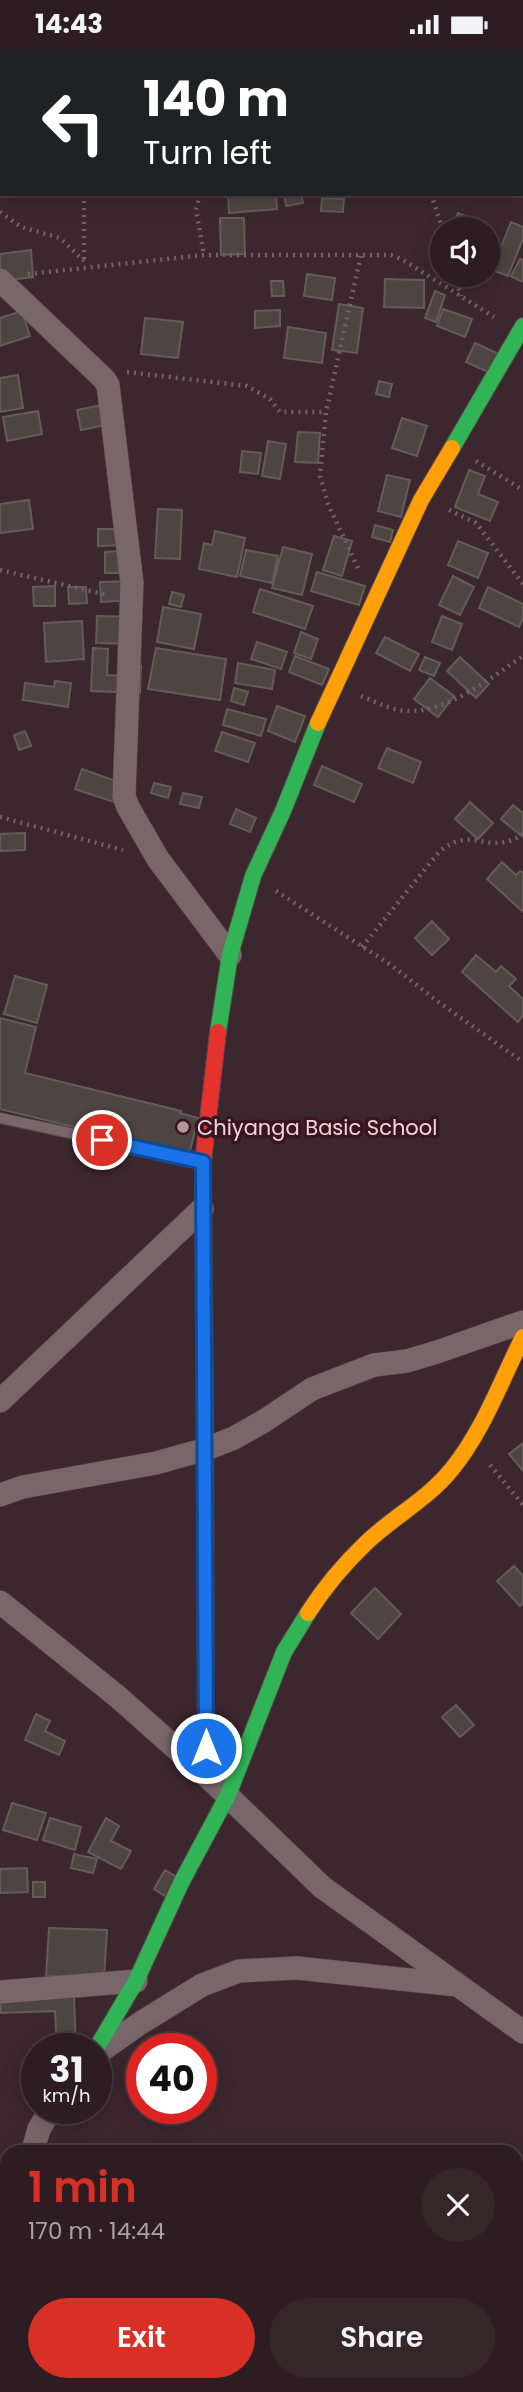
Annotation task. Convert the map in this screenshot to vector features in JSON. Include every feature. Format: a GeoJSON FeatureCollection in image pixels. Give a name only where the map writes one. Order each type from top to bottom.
{"type":"FeatureCollection","features":[{"type":"Feature","properties":{"kind":"street"},"geometry":{"type":"LineString","coordinates":[[1,281],[104,379],[110,392],[130,566],[124,796],[158,859],[230,955]]}},
{"type":"Feature","properties":{"kind":"street"},"geometry":{"type":"LineString","coordinates":[[206,1775],[203,1162],[222,1000],[230,955],[253,876],[374,600],[421,500],[521,329]]}},
{"type":"Feature","properties":{"kind":"street"},"geometry":{"type":"LineString","coordinates":[[0,1401],[202,1209]]}},
{"type":"Feature","properties":{"kind":"street"},"geometry":{"type":"LineString","coordinates":[[0,1495],[23,1487],[156,1463],[206,1449],[264,1422],[312,1389],[374,1365],[407,1361],[523,1322]]}},
{"type":"Feature","properties":{"kind":"street"},"geometry":{"type":"LineString","coordinates":[[107,2033],[136,1981],[181,1883],[228,1795],[284,1652],[321,1593],[367,1542],[415,1505],[451,1471],[471,1442],[523,1337]]}},
{"type":"Feature","properties":{"kind":"street"},"geometry":{"type":"LineString","coordinates":[[0,1602],[118,1697],[228,1795],[322,1887],[523,2032]]}},
{"type":"Feature","properties":{"kind":"street"},"geometry":{"type":"LineString","coordinates":[[112,2042],[202,1985],[239,1971],[297,1968],[458,1985]]}},
{"type":"Feature","properties":{"kind":"street"},"geometry":{"type":"LineString","coordinates":[[0,1991],[136,1981]]}},
{"type":"Feature","properties":{"kind":"street"},"geometry":{"type":"LineString","coordinates":[[34,2145],[42,2124]]}},
{"type":"Feature","properties":{"kind":"lane"},"geometry":{"type":"LineString","coordinates":[[0,1118],[203,1162]]}},
{"type":"Feature","properties":{"kind":"path"},"geometry":{"type":"LineString","coordinates":[[84,196],[84,264]]}},
{"type":"Feature","properties":{"kind":"path"},"geometry":{"type":"LineString","coordinates":[[200,196],[196,210],[204,255]]}},
{"type":"Feature","properties":{"kind":"path"},"geometry":{"type":"LineString","coordinates":[[432,196],[439,217]]}},
{"type":"Feature","properties":{"kind":"path"},"geometry":{"type":"LineString","coordinates":[[0,212],[21,227],[60,238],[84,264]]}},
{"type":"Feature","properties":{"kind":"path"},"geometry":{"type":"LineString","coordinates":[[1,281],[33,272],[84,264],[204,255],[390,255],[521,329]]}},
{"type":"Feature","properties":{"kind":"path"},"geometry":{"type":"LineString","coordinates":[[361,255],[326,412],[320,476],[324,492],[374,600]]}},
{"type":"Feature","properties":{"kind":"path"},"geometry":{"type":"LineString","coordinates":[[459,287],[462,296]]}},
{"type":"Feature","properties":{"kind":"path"},"geometry":{"type":"LineString","coordinates":[[92,368],[247,386],[270,399],[280,412],[326,412]]}},
{"type":"Feature","properties":{"kind":"path"},"geometry":{"type":"LineString","coordinates":[[452,445],[523,490]]}},
{"type":"Feature","properties":{"kind":"path"},"geometry":{"type":"LineString","coordinates":[[421,500],[476,523],[523,584]]}},
{"type":"Feature","properties":{"kind":"path"},"geometry":{"type":"LineString","coordinates":[[0,570],[131,600]]}},
{"type":"Feature","properties":{"kind":"path"},"geometry":{"type":"LineString","coordinates":[[334,687],[394,708],[417,711],[461,697],[523,656]]}},
{"type":"Feature","properties":{"kind":"path"},"geometry":{"type":"LineString","coordinates":[[0,817],[158,859]]}},
{"type":"Feature","properties":{"kind":"path"},"geometry":{"type":"LineString","coordinates":[[362,947],[449,843],[466,838],[496,845],[508,843],[523,834]]}},
{"type":"Feature","properties":{"kind":"path"},"geometry":{"type":"LineString","coordinates":[[253,876],[391,965],[523,1062]]}},
{"type":"Feature","properties":{"kind":"path"},"geometry":{"type":"LineString","coordinates":[[471,1442],[523,1505]]}},
{"type":"Feature","properties":{"kind":"building"},"geometry":{"type":"Polygon","coordinates":[[[228,196],[276,196],[277,209],[229,213],[228,196]]]}},
{"type":"Feature","properties":{"kind":"building"},"geometry":{"type":"Polygon","coordinates":[[[284,196],[301,196],[303,203],[286,206],[284,196]]]}},
{"type":"Feature","properties":{"kind":"building"},"geometry":{"type":"Polygon","coordinates":[[[322,198],[344,199],[343,212],[321,211],[322,198]]]}},
{"type":"Feature","properties":{"kind":"building"},"geometry":{"type":"Polygon","coordinates":[[[220,218],[244,218],[245,254],[221,255],[220,218]]]}},
{"type":"Feature","properties":{"kind":"building"},"geometry":{"type":"Polygon","coordinates":[[[511,222],[523,227],[523,239],[508,276],[500,273],[500,250],[511,222]]]}},
{"type":"Feature","properties":{"kind":"building"},"geometry":{"type":"Polygon","coordinates":[[[31,250],[33,277],[0,281],[0,254],[31,250]]]}},
{"type":"Feature","properties":{"kind":"building"},"geometry":{"type":"Polygon","coordinates":[[[520,259],[523,260],[523,282],[511,276],[520,259]]]}},
{"type":"Feature","properties":{"kind":"building"},"geometry":{"type":"Polygon","coordinates":[[[307,274],[335,278],[332,300],[304,296],[307,274]]]}},
{"type":"Feature","properties":{"kind":"building"},"geometry":{"type":"Polygon","coordinates":[[[385,279],[424,280],[424,308],[384,307],[385,279]]]}},
{"type":"Feature","properties":{"kind":"building"},"geometry":{"type":"Polygon","coordinates":[[[271,281],[283,281],[284,296],[272,296],[271,281]]]}},
{"type":"Feature","properties":{"kind":"building"},"geometry":{"type":"Polygon","coordinates":[[[435,291],[445,295],[436,322],[425,318],[435,291]]]}},
{"type":"Feature","properties":{"kind":"building"},"geometry":{"type":"Polygon","coordinates":[[[339,304],[363,308],[357,353],[332,350],[339,304]]]}},
{"type":"Feature","properties":{"kind":"building"},"geometry":{"type":"Polygon","coordinates":[[[443,309],[472,319],[465,337],[437,326],[443,309]]]}},
{"type":"Feature","properties":{"kind":"building"},"geometry":{"type":"Polygon","coordinates":[[[280,310],[280,326],[255,328],[255,311],[280,310]]]}},
{"type":"Feature","properties":{"kind":"building"},"geometry":{"type":"Polygon","coordinates":[[[22,311],[30,336],[0,346],[0,318],[22,311]]]}},
{"type":"Feature","properties":{"kind":"building"},"geometry":{"type":"Polygon","coordinates":[[[145,318],[183,322],[178,358],[141,354],[145,318]]]}},
{"type":"Feature","properties":{"kind":"building"},"geometry":{"type":"Polygon","coordinates":[[[288,327],[326,333],[322,363],[284,358],[288,327]]]}},
{"type":"Feature","properties":{"kind":"building"},"geometry":{"type":"Polygon","coordinates":[[[475,343],[507,358],[499,377],[466,362],[475,343]]]}},
{"type":"Feature","properties":{"kind":"building"},"geometry":{"type":"Polygon","coordinates":[[[18,375],[23,408],[0,412],[0,378],[18,375]]]}},
{"type":"Feature","properties":{"kind":"building"},"geometry":{"type":"Polygon","coordinates":[[[379,381],[392,384],[389,397],[376,394],[379,381]]]}},
{"type":"Feature","properties":{"kind":"building"},"geometry":{"type":"Polygon","coordinates":[[[117,402],[121,422],[81,430],[77,410],[117,402]]]}},
{"type":"Feature","properties":{"kind":"building"},"geometry":{"type":"Polygon","coordinates":[[[38,411],[42,434],[7,441],[3,417],[38,411]]]}},
{"type":"Feature","properties":{"kind":"building"},"geometry":{"type":"Polygon","coordinates":[[[402,418],[427,426],[417,456],[392,448],[402,418]]]}},
{"type":"Feature","properties":{"kind":"building"},"geometry":{"type":"Polygon","coordinates":[[[298,432],[320,433],[318,463],[295,462],[298,432]]]}},
{"type":"Feature","properties":{"kind":"building"},"geometry":{"type":"Polygon","coordinates":[[[268,441],[286,444],[280,479],[262,476],[268,441]]]}},
{"type":"Feature","properties":{"kind":"building"},"geometry":{"type":"Polygon","coordinates":[[[242,451],[261,453],[258,474],[240,472],[242,451]]]}},
{"type":"Feature","properties":{"kind":"building"},"geometry":{"type":"Polygon","coordinates":[[[469,470],[485,476],[478,494],[498,502],[490,521],[455,507],[469,470]]]}},
{"type":"Feature","properties":{"kind":"building"},"geometry":{"type":"Polygon","coordinates":[[[387,475],[410,480],[401,517],[378,511],[387,475]]]}},
{"type":"Feature","properties":{"kind":"building"},"geometry":{"type":"Polygon","coordinates":[[[29,500],[33,529],[0,533],[0,504],[29,500]]]}},
{"type":"Feature","properties":{"kind":"building"},"geometry":{"type":"Polygon","coordinates":[[[158,509],[182,510],[180,559],[155,558],[158,509]]]}},
{"type":"Feature","properties":{"kind":"building"},"geometry":{"type":"Polygon","coordinates":[[[375,525],[393,530],[390,542],[372,537],[375,525]]]}},
{"type":"Feature","properties":{"kind":"building"},"geometry":{"type":"Polygon","coordinates":[[[98,529],[128,529],[129,545],[98,546],[98,529]]]}},
{"type":"Feature","properties":{"kind":"building"},"geometry":{"type":"Polygon","coordinates":[[[215,531],[245,538],[237,577],[199,569],[204,543],[212,545],[215,531]]]}},
{"type":"Feature","properties":{"kind":"building"},"geometry":{"type":"Polygon","coordinates":[[[334,536],[352,541],[342,576],[323,570],[334,536]]]}},
{"type":"Feature","properties":{"kind":"building"},"geometry":{"type":"Polygon","coordinates":[[[458,541],[488,553],[478,578],[448,565],[458,541]]]}},
{"type":"Feature","properties":{"kind":"building"},"geometry":{"type":"Polygon","coordinates":[[[283,547],[312,554],[302,595],[272,588],[283,547]]]}},
{"type":"Feature","properties":{"kind":"building"},"geometry":{"type":"Polygon","coordinates":[[[246,550],[278,556],[272,583],[240,576],[246,550]]]}},
{"type":"Feature","properties":{"kind":"building"},"geometry":{"type":"Polygon","coordinates":[[[118,551],[119,573],[105,573],[105,552],[118,551]]]}},
{"type":"Feature","properties":{"kind":"building"},"geometry":{"type":"Polygon","coordinates":[[[317,572],[365,586],[359,605],[311,591],[317,572]]]}},
{"type":"Feature","properties":{"kind":"building"},"geometry":{"type":"Polygon","coordinates":[[[453,576],[474,587],[460,615],[439,605],[453,576]]]}},
{"type":"Feature","properties":{"kind":"building"},"geometry":{"type":"Polygon","coordinates":[[[134,581],[134,600],[101,602],[100,582],[134,581]]]}},
{"type":"Feature","properties":{"kind":"building"},"geometry":{"type":"Polygon","coordinates":[[[55,586],[55,606],[34,606],[33,587],[55,586]]]}},
{"type":"Feature","properties":{"kind":"building"},"geometry":{"type":"Polygon","coordinates":[[[68,587],[86,587],[87,603],[69,604],[68,587]]]}},
{"type":"Feature","properties":{"kind":"building"},"geometry":{"type":"Polygon","coordinates":[[[488,587],[523,604],[523,618],[519,627],[479,608],[488,587]]]}},
{"type":"Feature","properties":{"kind":"building"},"geometry":{"type":"Polygon","coordinates":[[[260,589],[313,606],[305,629],[253,612],[260,589]]]}},
{"type":"Feature","properties":{"kind":"building"},"geometry":{"type":"Polygon","coordinates":[[[172,592],[184,595],[181,607],[169,604],[172,592]]]}},
{"type":"Feature","properties":{"kind":"building"},"geometry":{"type":"Polygon","coordinates":[[[163,607],[201,614],[194,649],[157,642],[163,607]]]}},
{"type":"Feature","properties":{"kind":"building"},"geometry":{"type":"Polygon","coordinates":[[[97,616],[141,617],[140,644],[96,643],[97,616]]]}},
{"type":"Feature","properties":{"kind":"building"},"geometry":{"type":"Polygon","coordinates":[[[442,616],[462,624],[452,650],[432,642],[442,616]]]}},
{"type":"Feature","properties":{"kind":"building"},"geometry":{"type":"Polygon","coordinates":[[[82,621],[84,659],[46,662],[44,623],[82,621]]]}},
{"type":"Feature","properties":{"kind":"building"},"geometry":{"type":"Polygon","coordinates":[[[301,632],[318,639],[311,659],[294,653],[301,632]]]}},
{"type":"Feature","properties":{"kind":"building"},"geometry":{"type":"Polygon","coordinates":[[[385,637],[419,654],[410,671],[376,653],[385,637]]]}},
{"type":"Feature","properties":{"kind":"building"},"geometry":{"type":"Polygon","coordinates":[[[257,642],[287,652],[281,669],[251,659],[257,642]]]}},
{"type":"Feature","properties":{"kind":"building"},"geometry":{"type":"Polygon","coordinates":[[[93,648],[108,649],[107,675],[122,676],[122,665],[141,666],[140,693],[91,691],[93,648]]]}},
{"type":"Feature","properties":{"kind":"building"},"geometry":{"type":"Polygon","coordinates":[[[156,648],[226,659],[220,700],[148,689],[156,648]]]}},
{"type":"Feature","properties":{"kind":"building"},"geometry":{"type":"Polygon","coordinates":[[[295,656],[329,669],[322,685],[289,672],[295,656]]]}},
{"type":"Feature","properties":{"kind":"building"},"geometry":{"type":"Polygon","coordinates":[[[425,657],[440,663],[434,676],[419,670],[425,657]]]}},
{"type":"Feature","properties":{"kind":"building"},"geometry":{"type":"Polygon","coordinates":[[[460,657],[489,684],[476,698],[447,671],[460,657]]]}},
{"type":"Feature","properties":{"kind":"building"},"geometry":{"type":"Polygon","coordinates":[[[238,663],[275,670],[272,689],[235,683],[238,663]]]}},
{"type":"Feature","properties":{"kind":"building"},"geometry":{"type":"Polygon","coordinates":[[[430,678],[454,696],[438,717],[414,699],[430,678]]]}},
{"type":"Feature","properties":{"kind":"building"},"geometry":{"type":"Polygon","coordinates":[[[55,681],[71,683],[68,707],[23,700],[25,683],[54,687],[55,681]]]}},
{"type":"Feature","properties":{"kind":"building"},"geometry":{"type":"Polygon","coordinates":[[[234,688],[248,692],[244,705],[231,701],[234,688]]]}},
{"type":"Feature","properties":{"kind":"building"},"geometry":{"type":"Polygon","coordinates":[[[277,706],[305,716],[295,742],[268,731],[277,706]]]}},
{"type":"Feature","properties":{"kind":"building"},"geometry":{"type":"Polygon","coordinates":[[[227,709],[266,719],[261,736],[223,725],[227,709]]]}},
{"type":"Feature","properties":{"kind":"building"},"geometry":{"type":"Polygon","coordinates":[[[25,731],[31,746],[19,750],[14,735],[25,731]]]}},
{"type":"Feature","properties":{"kind":"building"},"geometry":{"type":"Polygon","coordinates":[[[222,732],[255,743],[248,762],[215,751],[222,732]]]}},
{"type":"Feature","properties":{"kind":"building"},"geometry":{"type":"Polygon","coordinates":[[[387,748],[421,762],[413,783],[378,768],[387,748]]]}},
{"type":"Feature","properties":{"kind":"building"},"geometry":{"type":"Polygon","coordinates":[[[322,766],[362,784],[354,802],[314,785],[322,766]]]}},
{"type":"Feature","properties":{"kind":"building"},"geometry":{"type":"Polygon","coordinates":[[[82,769],[127,785],[120,804],[75,789],[82,769]]]}},
{"type":"Feature","properties":{"kind":"building"},"geometry":{"type":"Polygon","coordinates":[[[154,783],[171,787],[168,798],[151,793],[154,783]]]}},
{"type":"Feature","properties":{"kind":"building"},"geometry":{"type":"Polygon","coordinates":[[[183,793],[202,797],[199,808],[180,804],[183,793]]]}},
{"type":"Feature","properties":{"kind":"building"},"geometry":{"type":"Polygon","coordinates":[[[470,802],[493,823],[478,839],[455,819],[470,802]]]}},
{"type":"Feature","properties":{"kind":"building"},"geometry":{"type":"Polygon","coordinates":[[[513,805],[523,813],[523,837],[501,819],[513,805]]]}},
{"type":"Feature","properties":{"kind":"building"},"geometry":{"type":"Polygon","coordinates":[[[236,809],[256,818],[250,832],[230,824],[236,809]]]}},
{"type":"Feature","properties":{"kind":"building"},"geometry":{"type":"Polygon","coordinates":[[[25,833],[25,850],[0,851],[0,834],[25,833]]]}},
{"type":"Feature","properties":{"kind":"building"},"geometry":{"type":"Polygon","coordinates":[[[502,862],[516,875],[520,871],[523,873],[523,912],[487,879],[502,862]]]}},
{"type":"Feature","properties":{"kind":"building"},"geometry":{"type":"Polygon","coordinates":[[[432,921],[449,939],[432,955],[415,938],[432,921]]]}},
{"type":"Feature","properties":{"kind":"building"},"geometry":{"type":"Polygon","coordinates":[[[476,955],[496,972],[501,966],[516,979],[509,986],[523,999],[523,1015],[518,1022],[462,972],[476,955]]]}},
{"type":"Feature","properties":{"kind":"building"},"geometry":{"type":"Polygon","coordinates":[[[15,976],[47,985],[37,1023],[4,1014],[15,976]]]}},
{"type":"Feature","properties":{"kind":"building"},"geometry":{"type":"Polygon","coordinates":[[[0,1018],[36,1027],[25,1073],[181,1111],[180,1113],[198,1118],[189,1155],[0,1109],[0,1018]]]}},
{"type":"Feature","properties":{"kind":"building"},"geometry":{"type":"Polygon","coordinates":[[[523,1443],[523,1471],[509,1454],[523,1443]]]}},
{"type":"Feature","properties":{"kind":"building"},"geometry":{"type":"Polygon","coordinates":[[[514,1566],[523,1576],[523,1603],[520,1606],[497,1581],[514,1566]]]}},
{"type":"Feature","properties":{"kind":"building"},"geometry":{"type":"Polygon","coordinates":[[[375,1588],[401,1614],[378,1639],[351,1613],[375,1588]]]}},
{"type":"Feature","properties":{"kind":"building"},"geometry":{"type":"Polygon","coordinates":[[[456,1705],[474,1725],[460,1737],[442,1717],[456,1705]]]}},
{"type":"Feature","properties":{"kind":"building"},"geometry":{"type":"Polygon","coordinates":[[[36,1714],[50,1721],[45,1731],[65,1741],[59,1755],[25,1740],[36,1714]]]}},
{"type":"Feature","properties":{"kind":"building"},"geometry":{"type":"Polygon","coordinates":[[[12,1803],[46,1813],[37,1840],[3,1830],[12,1803]]]}},
{"type":"Feature","properties":{"kind":"building"},"geometry":{"type":"Polygon","coordinates":[[[50,1818],[81,1827],[75,1850],[43,1840],[50,1818]]]}},
{"type":"Feature","properties":{"kind":"building"},"geometry":{"type":"Polygon","coordinates":[[[106,1818],[119,1826],[111,1841],[131,1851],[121,1869],[88,1852],[106,1818]]]}},
{"type":"Feature","properties":{"kind":"building"},"geometry":{"type":"Polygon","coordinates":[[[74,1854],[97,1859],[93,1873],[71,1868],[74,1854]]]}},
{"type":"Feature","properties":{"kind":"building"},"geometry":{"type":"Polygon","coordinates":[[[27,1868],[28,1892],[0,1893],[0,1869],[27,1868]]]}},
{"type":"Feature","properties":{"kind":"building"},"geometry":{"type":"Polygon","coordinates":[[[165,1870],[180,1879],[168,1898],[154,1889],[165,1870]]]}},
{"type":"Feature","properties":{"kind":"building"},"geometry":{"type":"Polygon","coordinates":[[[33,1882],[45,1882],[45,1897],[33,1897],[33,1882]]]}},
{"type":"Feature","properties":{"kind":"building"},"geometry":{"type":"Polygon","coordinates":[[[49,1928],[107,1930],[104,1978],[46,1976],[49,1928]]]}},
{"type":"Feature","properties":{"kind":"building"},"geometry":{"type":"Polygon","coordinates":[[[74,1996],[75,2033],[56,2033],[55,2011],[1,2013],[0,1999],[74,1996]]]}},
{"type":"Feature","properties":{"kind":"traffic: fast"},"geometry":{"type":"LineString","coordinates":[[452,448],[523,326]]}},
{"type":"Feature","properties":{"kind":"traffic: fast"},"geometry":{"type":"LineString","coordinates":[[218,1032],[230,955],[253,876],[283,811],[318,723]]}},
{"type":"Feature","properties":{"kind":"traffic: fast"},"geometry":{"type":"LineString","coordinates":[[205,1399],[206,1775]]}},
{"type":"Feature","properties":{"kind":"traffic: fast"},"geometry":{"type":"LineString","coordinates":[[105,2033],[136,1981],[181,1883],[228,1795],[284,1652],[308,1613]]}},
{"type":"Feature","properties":{"kind":"traffic: slow"},"geometry":{"type":"LineString","coordinates":[[318,723],[421,500],[452,448]]}},
{"type":"Feature","properties":{"kind":"traffic: slow"},"geometry":{"type":"LineString","coordinates":[[308,1613],[358,1551],[432,1490],[452,1469],[473,1439],[523,1337]]}},
{"type":"Feature","properties":{"kind":"traffic: jam"},"geometry":{"type":"LineString","coordinates":[[205,1399],[203,1162],[218,1032]]}},
{"type":"Feature","properties":{"kind":"place","name":"Chiyanga Basic School"},"geometry":{"type":"Point","coordinates":[183,1127]}},
{"type":"Feature","properties":{"kind":"route"},"geometry":{"type":"LineString","coordinates":[[102,1140],[203,1162],[206,1748]]}}]}
